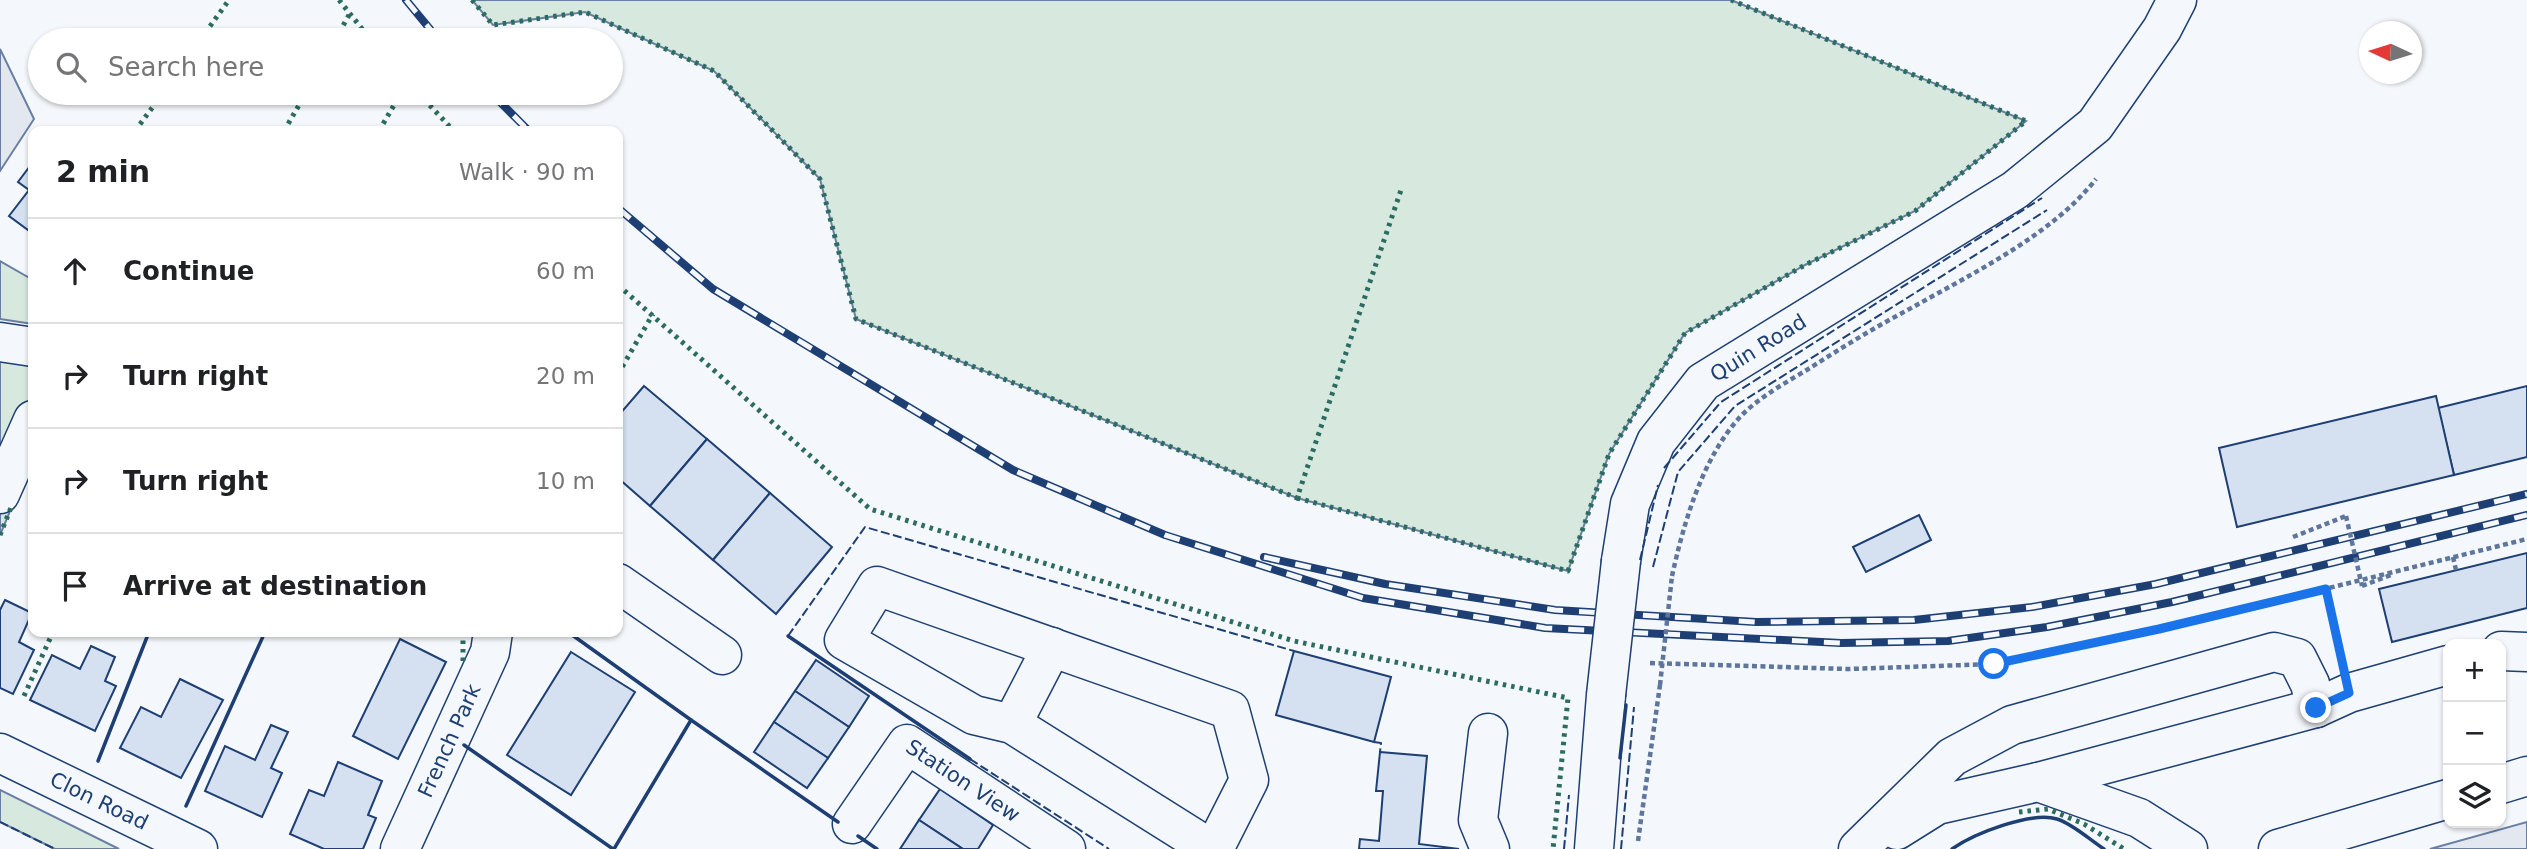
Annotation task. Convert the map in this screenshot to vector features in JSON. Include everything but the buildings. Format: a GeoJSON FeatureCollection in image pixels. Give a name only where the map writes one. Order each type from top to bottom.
{"type":"FeatureCollection","features":[{"type":"Feature","properties":{"kind":"main road","name":"Quin Road"},"geometry":{"type":"LineString","coordinates":[[1594,849],[1606,695],[1621,561],[1630,504],[1656,442],[1703,382],[2015,190],[2095,124],[2162,29],[2177,0]]}},
{"type":"Feature","properties":{"kind":"main road"},"geometry":{"type":"LineString","coordinates":[[0,342],[28,346]]}},
{"type":"Feature","properties":{"kind":"main road"},"geometry":{"type":"LineString","coordinates":[[0,494],[28,431]]}},
{"type":"Feature","properties":{"kind":"main road"},"geometry":{"type":"LineString","coordinates":[[623,586],[722,655]]}},
{"type":"Feature","properties":{"kind":"main road"},"geometry":{"type":"LineString","coordinates":[[877,586],[1230,710],[1249,780],[1213,849],[1012,724],[974,715],[844,640],[877,586]]}},
{"type":"Feature","properties":{"kind":"main road","name":"French Park"},"geometry":{"type":"LineString","coordinates":[[400,849],[490,652],[492,637]]}},
{"type":"Feature","properties":{"kind":"main road"},"geometry":{"type":"LineString","coordinates":[[1012,724],[1052,647]]}},
{"type":"Feature","properties":{"kind":"main road"},"geometry":{"type":"LineString","coordinates":[[2506,651],[2527,652]]}},
{"type":"Feature","properties":{"kind":"main road"},"geometry":{"type":"LineString","coordinates":[[1858,849],[1952,757],[2012,725],[2274,652],[2297,658],[2310,684],[2333,701]]}},
{"type":"Feature","properties":{"kind":"main road"},"geometry":{"type":"LineString","coordinates":[[1866,849],[1937,805],[2038,782],[2333,701],[2443,667]]}},
{"type":"Feature","properties":{"kind":"main road"},"geometry":{"type":"LineString","coordinates":[[1488,733],[1478,820],[1490,849]]}},
{"type":"Feature","properties":{"kind":"main road","name":"Station View"},"geometry":{"type":"LineString","coordinates":[[852,824],[907,744],[1066,849]]}},
{"type":"Feature","properties":{"kind":"main road","name":"Clon Road"},"geometry":{"type":"LineString","coordinates":[[0,753],[198,849]]}},
{"type":"Feature","properties":{"kind":"main road"},"geometry":{"type":"LineString","coordinates":[[2506,782],[2527,776]]}},
{"type":"Feature","properties":{"kind":"main road"},"geometry":{"type":"LineString","coordinates":[[2038,782],[2139,817],[2188,849]]}},
{"type":"Feature","properties":{"kind":"main road"},"geometry":{"type":"LineString","coordinates":[[2278,849],[2443,800]]}},
{"type":"Feature","properties":{"kind":"path"},"geometry":{"type":"LineString","coordinates":[[1637,849],[1672,576],[1679,544],[1705,470],[1741,417],[1772,392],[1870,330],[2005,256],[2084,194]]}},
{"type":"Feature","properties":{"kind":"path"},"geometry":{"type":"LineString","coordinates":[[2293,537],[2346,516],[2362,586],[2410,568]]}},
{"type":"Feature","properties":{"kind":"path"},"geometry":{"type":"LineString","coordinates":[[1649,663],[1848,669],[1994,664],[2159,629],[2527,539]]}},
{"type":"Feature","properties":{"kind":"path"},"geometry":{"type":"LineString","coordinates":[[2453,557],[2456,570]]}},
{"type":"Feature","properties":{"kind":"path"},"geometry":{"type":"LineString","coordinates":[[2326,589],[2333,701]]}},
{"type":"Feature","properties":{"kind":"shaded area"},"geometry":{"type":"Polygon","coordinates":[[[472,0],[1731,0],[2026,121],[1915,211],[1805,265],[1685,333],[1609,454],[1568,571],[1297,498],[856,319],[820,179],[714,71],[585,12],[493,25],[472,0]]]}},
{"type":"Feature","properties":{"kind":"shaded area"},"geometry":{"type":"Polygon","coordinates":[[[0,49],[34,119],[0,171],[0,49]]]}},
{"type":"Feature","properties":{"kind":"shaded area"},"geometry":{"type":"Polygon","coordinates":[[[0,261],[28,277],[28,323],[0,319],[0,261]]]}},
{"type":"Feature","properties":{"kind":"shaded area"},"geometry":{"type":"Polygon","coordinates":[[[0,359],[28,363],[28,468],[0,535],[0,359]]]}},
{"type":"Feature","properties":{"kind":"shaded area"},"geometry":{"type":"Polygon","coordinates":[[[0,790],[119,849],[55,849],[0,822],[0,790]]]}},
{"type":"Feature","properties":{"kind":"shaded area"},"geometry":{"type":"Polygon","coordinates":[[[2527,822],[2527,849],[2430,849],[2506,828],[2527,822]]]}},
{"type":"Feature","properties":{"kind":"railway"},"geometry":{"type":"LineString","coordinates":[[406,0],[429,28]]}},
{"type":"Feature","properties":{"kind":"railway"},"geometry":{"type":"LineString","coordinates":[[503,105],[524,126]]}},
{"type":"Feature","properties":{"kind":"railway"},"geometry":{"type":"LineString","coordinates":[[623,212],[713,289],[1013,470],[1165,535],[1363,598],[1545,628],[1841,643],[1948,641],[2047,627],[2172,602],[2527,515]]}},
{"type":"Feature","properties":{"kind":"railway"},"geometry":{"type":"LineString","coordinates":[[1264,557],[1385,584],[1555,610],[1756,622],[1914,620],[2032,607],[2156,584],[2527,494]]}},
{"type":"Feature","properties":{"kind":"hedge"},"geometry":{"type":"LineString","coordinates":[[209,28],[229,0]]}},
{"type":"Feature","properties":{"kind":"hedge"},"geometry":{"type":"LineString","coordinates":[[339,0],[361,28]]}},
{"type":"Feature","properties":{"kind":"hedge"},"geometry":{"type":"LineString","coordinates":[[472,0],[493,25],[585,12],[620,28]]}},
{"type":"Feature","properties":{"kind":"hedge"},"geometry":{"type":"LineString","coordinates":[[1297,498],[1568,571],[1609,454],[1685,333],[1805,265],[1915,211],[2026,121],[1731,0]]}},
{"type":"Feature","properties":{"kind":"hedge"},"geometry":{"type":"LineString","coordinates":[[342,28],[349,15]]}},
{"type":"Feature","properties":{"kind":"hedge"},"geometry":{"type":"LineString","coordinates":[[623,29],[714,71],[820,179],[856,319],[1297,498],[1402,187]]}},
{"type":"Feature","properties":{"kind":"hedge"},"geometry":{"type":"LineString","coordinates":[[139,126],[154,105]]}},
{"type":"Feature","properties":{"kind":"hedge"},"geometry":{"type":"LineString","coordinates":[[287,126],[299,105]]}},
{"type":"Feature","properties":{"kind":"hedge"},"geometry":{"type":"LineString","coordinates":[[382,126],[394,105]]}},
{"type":"Feature","properties":{"kind":"hedge"},"geometry":{"type":"LineString","coordinates":[[429,105],[449,126]]}},
{"type":"Feature","properties":{"kind":"hedge"},"geometry":{"type":"LineString","coordinates":[[623,289],[870,509],[1294,641],[1568,698],[1553,849]]}},
{"type":"Feature","properties":{"kind":"hedge"},"geometry":{"type":"LineString","coordinates":[[623,365],[653,314]]}},
{"type":"Feature","properties":{"kind":"hedge"},"geometry":{"type":"LineString","coordinates":[[0,535],[12,505]]}},
{"type":"Feature","properties":{"kind":"hedge"},"geometry":{"type":"LineString","coordinates":[[24,696],[51,637]]}},
{"type":"Feature","properties":{"kind":"hedge"},"geometry":{"type":"LineString","coordinates":[[463,637],[463,661]]}},
{"type":"Feature","properties":{"kind":"hedge"},"geometry":{"type":"LineString","coordinates":[[2019,812],[2048,809],[2084,824],[2124,849]]}},
{"type":"Feature","properties":{"kind":"fence"},"geometry":{"type":"LineString","coordinates":[[1664,468],[1721,402],[2042,198]]}},
{"type":"Feature","properties":{"kind":"fence"},"geometry":{"type":"LineString","coordinates":[[1653,567],[1678,472],[1735,406],[2047,210]]}},
{"type":"Feature","properties":{"kind":"fence"},"geometry":{"type":"LineString","coordinates":[[1640,560],[1658,485]]}},
{"type":"Feature","properties":{"kind":"fence"},"geometry":{"type":"LineString","coordinates":[[788,636],[865,527],[1294,651]]}},
{"type":"Feature","properties":{"kind":"fence"},"geometry":{"type":"LineString","coordinates":[[1621,849],[1634,707]]}},
{"type":"Feature","properties":{"kind":"fence"},"geometry":{"type":"LineString","coordinates":[[1374,742],[1381,743],[1380,752]]}},
{"type":"Feature","properties":{"kind":"fence"},"geometry":{"type":"LineString","coordinates":[[970,759],[1109,849]]}},
{"type":"Feature","properties":{"kind":"fence"},"geometry":{"type":"LineString","coordinates":[[1564,849],[1569,795]]}},
{"type":"Feature","properties":{"kind":"fence"},"geometry":{"type":"LineString","coordinates":[[0,822],[55,849]]}},
{"type":"Feature","properties":{"kind":"wall"},"geometry":{"type":"LineString","coordinates":[[788,636],[970,759]]}},
{"type":"Feature","properties":{"kind":"wall"},"geometry":{"type":"LineString","coordinates":[[98,761],[147,637]]}},
{"type":"Feature","properties":{"kind":"wall"},"geometry":{"type":"LineString","coordinates":[[186,806],[263,637]]}},
{"type":"Feature","properties":{"kind":"wall"},"geometry":{"type":"LineString","coordinates":[[575,637],[691,720],[614,849]]}},
{"type":"Feature","properties":{"kind":"wall"},"geometry":{"type":"LineString","coordinates":[[1620,758],[1626,705]]}},
{"type":"Feature","properties":{"kind":"wall"},"geometry":{"type":"LineString","coordinates":[[691,720],[838,822]]}},
{"type":"Feature","properties":{"kind":"wall"},"geometry":{"type":"LineString","coordinates":[[464,745],[613,849]]}},
{"type":"Feature","properties":{"kind":"wall"},"geometry":{"type":"LineString","coordinates":[[1952,849],[2003,825],[2046,817],[2069,825],[2104,849]]}},
{"type":"Feature","properties":{"kind":"wall"},"geometry":{"type":"LineString","coordinates":[[858,836],[877,849]]}},
{"type":"Feature","properties":{"kind":"route"},"geometry":{"type":"LineString","coordinates":[[1994,664],[2159,629],[2326,589],[2349,693],[2316,708]]}}]}
